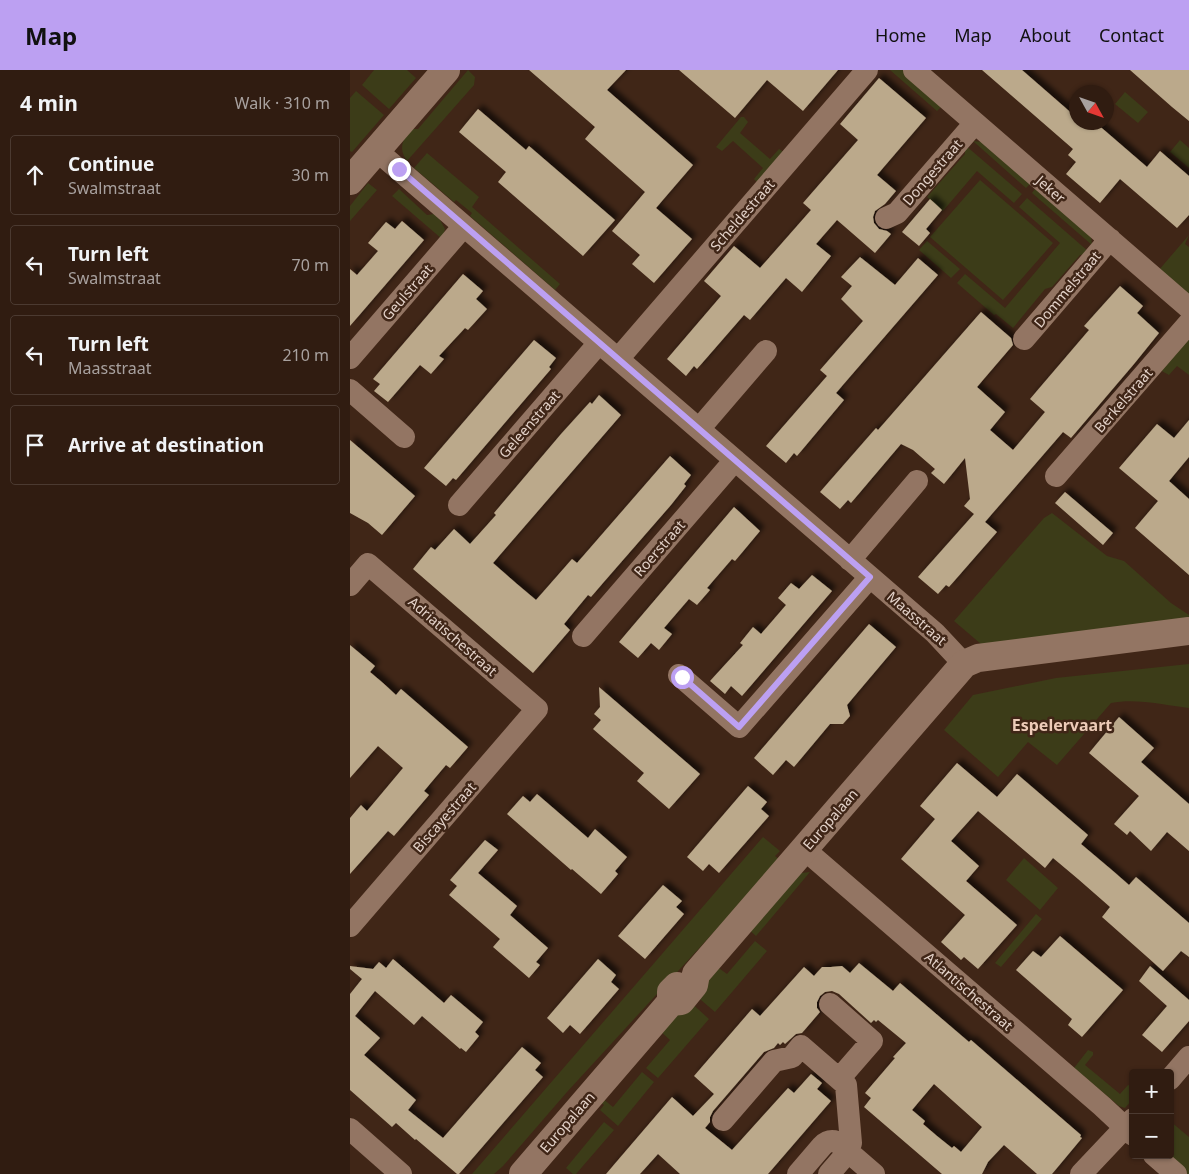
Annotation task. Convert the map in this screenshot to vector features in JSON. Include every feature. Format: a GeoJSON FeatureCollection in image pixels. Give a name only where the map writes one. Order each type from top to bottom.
{"type":"FeatureCollection","features":[{"type":"Feature","properties":{"kind":"street"},"geometry":{"type":"LineString","coordinates":[[350,181],[446,70]]}},
{"type":"Feature","properties":{"kind":"street","name":"Scheldestraat"},"geometry":{"type":"LineString","coordinates":[[618,359],[867,70]]}},
{"type":"Feature","properties":{"kind":"street","name":"Jeker"},"geometry":{"type":"LineString","coordinates":[[914,70],[1189,308]]}},
{"type":"Feature","properties":{"kind":"street","name":"Dongestraat"},"geometry":{"type":"LineString","coordinates":[[886,218],[897,213],[975,123]]}},
{"type":"Feature","properties":{"kind":"street","name":"Maasstraat"},"geometry":{"type":"LineString","coordinates":[[376,150],[944,641],[964,664]]}},
{"type":"Feature","properties":{"kind":"street","name":"Geulstraat"},"geometry":{"type":"LineString","coordinates":[[350,358],[464,226]]}},
{"type":"Feature","properties":{"kind":"street","name":"Dommelstraat"},"geometry":{"type":"LineString","coordinates":[[1024,339],[1110,239]]}},
{"type":"Feature","properties":{"kind":"street","name":"Berkelstraat"},"geometry":{"type":"LineString","coordinates":[[1056,476],[1189,324]]}},
{"type":"Feature","properties":{"kind":"street","name":"Geleenstraat"},"geometry":{"type":"LineString","coordinates":[[459,504],[599,343]]}},
{"type":"Feature","properties":{"kind":"street"},"geometry":{"type":"LineString","coordinates":[[699,429],[766,351]]}},
{"type":"Feature","properties":{"kind":"street"},"geometry":{"type":"LineString","coordinates":[[350,390],[404,437]]}},
{"type":"Feature","properties":{"kind":"street","name":"Roerstraat"},"geometry":{"type":"LineString","coordinates":[[583,636],[735,460]]}},
{"type":"Feature","properties":{"kind":"street"},"geometry":{"type":"LineString","coordinates":[[850,560],[918,481]]}},
{"type":"Feature","properties":{"kind":"street","name":"Adriatischestraat"},"geometry":{"type":"LineString","coordinates":[[350,585],[368,564],[537,709]]}},
{"type":"Feature","properties":{"kind":"street"},"geometry":{"type":"LineString","coordinates":[[679,674],[739,727],[870,577]]}},
{"type":"Feature","properties":{"kind":"street"},"geometry":{"type":"LineString","coordinates":[[964,664],[978,658],[1189,631]]}},
{"type":"Feature","properties":{"kind":"street","name":"Europalaan"},"geometry":{"type":"LineString","coordinates":[[523,1174],[671,1002],[681,1001],[694,985],[696,974],[964,664]]}},
{"type":"Feature","properties":{"kind":"street","name":"Biscayestraat"},"geometry":{"type":"LineString","coordinates":[[350,926],[537,709]]}},
{"type":"Feature","properties":{"kind":"street","name":"Atlantischestraat"},"geometry":{"type":"LineString","coordinates":[[804,849],[1129,1126]]}},
{"type":"Feature","properties":{"kind":"street"},"geometry":{"type":"LineString","coordinates":[[830,1004],[872,1041],[839,1079]]}},
{"type":"Feature","properties":{"kind":"street"},"geometry":{"type":"LineString","coordinates":[[723,1120],[774,1061],[792,1057],[801,1046],[846,1085],[851,1143],[848,1152],[829,1174]]}},
{"type":"Feature","properties":{"kind":"street"},"geometry":{"type":"LineString","coordinates":[[1174,1074],[1189,1057]]}},
{"type":"Feature","properties":{"kind":"street"},"geometry":{"type":"LineString","coordinates":[[1081,1174],[1129,1128]]}},
{"type":"Feature","properties":{"kind":"street"},"geometry":{"type":"LineString","coordinates":[[350,1129],[401,1174]]}},
{"type":"Feature","properties":{"kind":"street"},"geometry":{"type":"LineString","coordinates":[[798,1174],[826,1142],[833,1141],[837,1142],[874,1174]]}},
{"type":"Feature","properties":{"kind":"street"},"geometry":{"type":"LineString","coordinates":[[1159,1159],[1176,1174]]}},
{"type":"Feature","properties":{"kind":"shaded area"},"geometry":{"type":"Polygon","coordinates":[[[374,70],[407,70],[416,78],[389,109],[362,85],[374,70]]]}},
{"type":"Feature","properties":{"kind":"shaded area"},"geometry":{"type":"Polygon","coordinates":[[[468,70],[475,77],[474,85],[407,161],[402,149],[403,141],[409,129],[418,129],[468,70]]]}},
{"type":"Feature","properties":{"kind":"shaded area"},"geometry":{"type":"Polygon","coordinates":[[[890,70],[903,70],[943,105],[937,111],[890,70]]]}},
{"type":"Feature","properties":{"kind":"shaded area"},"geometry":{"type":"Polygon","coordinates":[[[356,91],[384,115],[352,152],[350,151],[350,98],[356,91]]]}},
{"type":"Feature","properties":{"kind":"shaded area"},"geometry":{"type":"Polygon","coordinates":[[[1125,92],[1148,112],[1138,123],[1115,104],[1125,92]]]}},
{"type":"Feature","properties":{"kind":"shaded area"},"geometry":{"type":"Polygon","coordinates":[[[741,117],[744,117],[748,122],[740,133],[770,159],[779,149],[784,152],[758,183],[754,179],[763,168],[733,141],[722,151],[716,147],[741,117]]]}},
{"type":"Feature","properties":{"kind":"shaded area"},"geometry":{"type":"Polygon","coordinates":[[[1180,140],[1189,148],[1189,168],[1170,152],[1180,140]]]}},
{"type":"Feature","properties":{"kind":"shaded area"},"geometry":{"type":"Polygon","coordinates":[[[973,141],[982,142],[1032,182],[1026,188],[973,141]]]}},
{"type":"Feature","properties":{"kind":"shaded area"},"geometry":{"type":"Polygon","coordinates":[[[965,145],[1022,194],[1014,203],[977,171],[943,211],[927,197],[965,154],[965,145]]]}},
{"type":"Feature","properties":{"kind":"shaded area"},"geometry":{"type":"Polygon","coordinates":[[[427,153],[479,197],[472,207],[560,284],[555,290],[470,216],[472,213],[456,200],[454,202],[414,168],[427,153]]]}},
{"type":"Feature","properties":{"kind":"shaded area"},"geometry":{"type":"Polygon","coordinates":[[[980,180],[1053,243],[1003,300],[930,237],[980,180]]]}},
{"type":"Feature","properties":{"kind":"shaded area"},"geometry":{"type":"Polygon","coordinates":[[[368,183],[377,190],[350,221],[350,206],[368,183]]]}},
{"type":"Feature","properties":{"kind":"shaded area"},"geometry":{"type":"Polygon","coordinates":[[[1037,186],[1091,236],[1092,245],[1032,193],[1037,186]]]}},
{"type":"Feature","properties":{"kind":"shaded area"},"geometry":{"type":"Polygon","coordinates":[[[399,189],[427,215],[434,214],[439,218],[445,229],[442,239],[392,196],[399,189]]]}},
{"type":"Feature","properties":{"kind":"shaded area"},"geometry":{"type":"Polygon","coordinates":[[[1027,198],[1089,252],[1080,255],[1052,287],[1045,289],[1013,328],[996,314],[994,315],[957,283],[965,274],[1005,308],[1060,243],[1019,207],[1027,198]]]}},
{"type":"Feature","properties":{"kind":"shaded area"},"geometry":{"type":"Polygon","coordinates":[[[1189,235],[1185,244],[1189,247],[1189,295],[1158,271],[1189,235]]]}},
{"type":"Feature","properties":{"kind":"shaded area"},"geometry":{"type":"Polygon","coordinates":[[[927,241],[960,269],[951,278],[919,250],[927,241]]]}},
{"type":"Feature","properties":{"kind":"shaded area"},"geometry":{"type":"Polygon","coordinates":[[[1189,338],[1189,375],[1177,366],[1169,375],[1160,370],[1189,338]]]}},
{"type":"Feature","properties":{"kind":"shaded area"},"geometry":{"type":"Polygon","coordinates":[[[1052,513],[1107,556],[1124,561],[1171,603],[1189,615],[1189,618],[988,650],[954,621],[1044,518],[1052,513]]]}},
{"type":"Feature","properties":{"kind":"shaded area"},"geometry":{"type":"Polygon","coordinates":[[[1189,664],[1189,708],[1130,701],[1111,703],[1057,765],[1028,742],[998,777],[944,730],[973,695],[1056,678],[1189,664]]]}},
{"type":"Feature","properties":{"kind":"shaded area"},"geometry":{"type":"Polygon","coordinates":[[[763,837],[780,851],[775,856],[780,860],[567,1092],[503,1166],[494,1174],[472,1174],[763,837]]]}},
{"type":"Feature","properties":{"kind":"shaded area"},"geometry":{"type":"Polygon","coordinates":[[[1024,858],[1058,888],[1040,910],[1006,880],[1024,858]]]}},
{"type":"Feature","properties":{"kind":"shaded area"},"geometry":{"type":"Polygon","coordinates":[[[810,872],[756,936],[748,929],[801,873],[810,872]]]}},
{"type":"Feature","properties":{"kind":"shaded area"},"geometry":{"type":"Polygon","coordinates":[[[1036,914],[1042,919],[1001,967],[995,963],[1036,914]]]}},
{"type":"Feature","properties":{"kind":"shaded area"},"geometry":{"type":"Polygon","coordinates":[[[755,941],[767,951],[715,1012],[694,994],[716,966],[727,974],[755,941]]]}},
{"type":"Feature","properties":{"kind":"shaded area"},"geometry":{"type":"Polygon","coordinates":[[[688,1000],[709,1019],[658,1078],[646,1068],[670,1040],[659,1030],[688,1000]]]}},
{"type":"Feature","properties":{"kind":"shaded area"},"geometry":{"type":"Polygon","coordinates":[[[1088,1050],[1093,1052],[1093,1055],[1085,1065],[1120,1094],[1129,1085],[1129,1104],[1125,1108],[1119,1106],[1074,1068],[1088,1050]]]}},
{"type":"Feature","properties":{"kind":"shaded area"},"geometry":{"type":"Polygon","coordinates":[[[642,1072],[654,1082],[618,1126],[600,1110],[604,1105],[599,1101],[602,1098],[613,1107],[642,1072]]]}},
{"type":"Feature","properties":{"kind":"shaded area"},"geometry":{"type":"Polygon","coordinates":[[[604,1122],[614,1130],[576,1174],[573,1174],[566,1168],[604,1122]]]}},
{"type":"Feature","properties":{"kind":"shaded area"},"geometry":{"type":"Polygon","coordinates":[[[1174,1124],[1189,1137],[1189,1174],[1174,1159],[1174,1124]]]}},
{"type":"Feature","properties":{"kind":"building"},"geometry":{"type":"Polygon","coordinates":[[[529,70],[626,70],[607,90],[693,165],[656,208],[692,239],[654,283],[632,264],[640,255],[612,231],[645,192],[585,139],[595,127],[529,70]]]}},
{"type":"Feature","properties":{"kind":"building"},"geometry":{"type":"Polygon","coordinates":[[[679,70],[838,70],[803,111],[767,80],[735,118],[679,70]]]}},
{"type":"Feature","properties":{"kind":"building"},"geometry":{"type":"Polygon","coordinates":[[[982,70],[1022,70],[1069,111],[1069,130],[1104,130],[1147,167],[1160,151],[1189,176],[1189,215],[1177,228],[1120,179],[1100,203],[1066,174],[1076,162],[1068,155],[1073,149],[982,70]]]}},
{"type":"Feature","properties":{"kind":"building"},"geometry":{"type":"Polygon","coordinates":[[[1130,70],[1189,70],[1189,121],[1172,107],[1130,70]]]}},
{"type":"Feature","properties":{"kind":"building"},"geometry":{"type":"Polygon","coordinates":[[[879,78],[926,118],[877,175],[896,191],[885,204],[875,211],[873,217],[874,223],[879,229],[891,234],[875,253],[837,220],[816,244],[831,256],[802,292],[786,278],[750,320],[744,315],[697,369],[694,366],[686,376],[667,359],[721,296],[704,281],[734,246],[760,268],[811,210],[803,203],[858,140],[840,124],[879,78]]]}},
{"type":"Feature","properties":{"kind":"building"},"geometry":{"type":"Polygon","coordinates":[[[478,109],[526,150],[529,146],[615,220],[583,256],[498,182],[506,172],[459,132],[478,109]]]}},
{"type":"Feature","properties":{"kind":"building"},"geometry":{"type":"Polygon","coordinates":[[[930,199],[942,210],[926,229],[930,233],[919,246],[902,232],[930,199]]]}},
{"type":"Feature","properties":{"kind":"building"},"geometry":{"type":"Polygon","coordinates":[[[402,221],[424,240],[350,326],[350,269],[357,275],[378,251],[368,243],[386,222],[395,229],[402,221]]]}},
{"type":"Feature","properties":{"kind":"building"},"geometry":{"type":"Polygon","coordinates":[[[860,257],[895,285],[918,258],[938,275],[836,393],[844,400],[797,456],[794,453],[786,463],[766,446],[827,376],[820,370],[863,321],[841,299],[852,286],[841,277],[860,257]]]}},
{"type":"Feature","properties":{"kind":"building"},"geometry":{"type":"Polygon","coordinates":[[[463,274],[483,291],[476,299],[487,309],[468,330],[465,328],[439,356],[444,359],[431,374],[420,365],[388,402],[374,391],[380,384],[373,379],[463,274]]]}},
{"type":"Feature","properties":{"kind":"building"},"geometry":{"type":"Polygon","coordinates":[[[1120,286],[1143,306],[1137,313],[1159,333],[1071,438],[1063,432],[985,522],[997,532],[949,587],[946,585],[938,594],[918,577],[974,514],[964,506],[970,499],[965,458],[944,484],[931,473],[935,469],[913,450],[901,444],[851,503],[848,500],[840,509],[820,492],[876,428],[878,430],[981,312],[1011,338],[1013,345],[977,387],[1005,412],[990,430],[1013,450],[1045,412],[1030,399],[1089,330],[1084,326],[1120,286]]]}},
{"type":"Feature","properties":{"kind":"building"},"geometry":{"type":"Polygon","coordinates":[[[534,340],[556,358],[549,367],[551,369],[456,480],[453,478],[446,486],[424,468],[534,340]]]}},
{"type":"Feature","properties":{"kind":"building"},"geometry":{"type":"Polygon","coordinates":[[[599,395],[621,415],[493,563],[517,584],[536,600],[572,559],[577,563],[670,456],[691,475],[684,484],[686,486],[671,505],[591,597],[588,595],[564,624],[570,630],[533,673],[413,569],[431,547],[435,550],[454,529],[470,544],[496,515],[494,513],[561,434],[590,402],[592,404],[599,395]]]}},
{"type":"Feature","properties":{"kind":"building"},"geometry":{"type":"Polygon","coordinates":[[[1189,420],[1189,457],[1169,481],[1189,499],[1189,575],[1135,528],[1158,501],[1119,468],[1157,424],[1174,438],[1189,420]]]}},
{"type":"Feature","properties":{"kind":"building"},"geometry":{"type":"Polygon","coordinates":[[[350,440],[415,496],[382,535],[368,523],[350,513],[350,440]]]}},
{"type":"Feature","properties":{"kind":"building"},"geometry":{"type":"Polygon","coordinates":[[[1065,492],[1113,533],[1103,545],[1055,503],[1065,492]]]}},
{"type":"Feature","properties":{"kind":"building"},"geometry":{"type":"Polygon","coordinates":[[[734,507],[760,531],[735,561],[732,559],[707,588],[710,590],[697,605],[689,599],[664,628],[672,634],[659,650],[651,643],[638,658],[619,642],[734,507]]]}},
{"type":"Feature","properties":{"kind":"building"},"geometry":{"type":"Polygon","coordinates":[[[812,575],[832,591],[742,696],[731,686],[725,694],[710,681],[743,645],[740,643],[753,627],[761,634],[786,605],[778,598],[791,583],[799,589],[812,575]]]}},
{"type":"Feature","properties":{"kind":"building"},"geometry":{"type":"Polygon","coordinates":[[[869,624],[896,647],[847,705],[850,716],[843,724],[830,724],[794,767],[786,760],[773,775],[754,758],[869,624]]]}},
{"type":"Feature","properties":{"kind":"building"},"geometry":{"type":"Polygon","coordinates":[[[350,645],[375,666],[370,672],[396,695],[401,689],[468,747],[450,768],[446,765],[424,791],[429,795],[394,836],[388,831],[350,874],[350,818],[361,805],[367,811],[403,768],[378,746],[350,778],[350,645]]]}},
{"type":"Feature","properties":{"kind":"building"},"geometry":{"type":"Polygon","coordinates":[[[599,687],[700,774],[669,809],[637,781],[644,773],[593,729],[601,720],[594,714],[600,707],[599,687]]]}},
{"type":"Feature","properties":{"kind":"building"},"geometry":{"type":"Polygon","coordinates":[[[1119,717],[1154,748],[1141,762],[1189,804],[1189,851],[1167,832],[1151,851],[1130,831],[1127,835],[1114,824],[1139,796],[1089,753],[1119,717]]]}},
{"type":"Feature","properties":{"kind":"building"},"geometry":{"type":"Polygon","coordinates":[[[957,763],[997,797],[1017,774],[1088,835],[1081,844],[1129,885],[1136,877],[1189,923],[1189,957],[1181,951],[1163,971],[1102,917],[1110,907],[1078,879],[1053,858],[1045,868],[978,811],[951,841],[979,866],[966,881],[1017,925],[978,969],[964,957],[961,960],[941,942],[965,915],[901,859],[935,819],[920,806],[957,763]]]}},
{"type":"Feature","properties":{"kind":"building"},"geometry":{"type":"Polygon","coordinates":[[[748,786],[767,802],[761,809],[769,816],[719,873],[709,864],[703,871],[687,857],[748,786]]]}},
{"type":"Feature","properties":{"kind":"building"},"geometry":{"type":"Polygon","coordinates":[[[537,794],[588,838],[595,829],[627,857],[615,871],[618,874],[601,894],[507,814],[523,796],[530,802],[537,794]]]}},
{"type":"Feature","properties":{"kind":"building"},"geometry":{"type":"Polygon","coordinates":[[[485,840],[498,850],[478,873],[517,906],[510,915],[548,948],[536,962],[540,965],[529,978],[493,947],[500,939],[449,895],[457,886],[450,880],[485,840]]]}},
{"type":"Feature","properties":{"kind":"building"},"geometry":{"type":"Polygon","coordinates":[[[663,885],[682,901],[676,907],[684,914],[645,959],[618,936],[663,885]]]}},
{"type":"Feature","properties":{"kind":"building"},"geometry":{"type":"Polygon","coordinates":[[[1060,936],[1123,990],[1082,1037],[1068,1025],[1072,1019],[1016,970],[1033,951],[1041,957],[1060,936]]]}},
{"type":"Feature","properties":{"kind":"building"},"geometry":{"type":"Polygon","coordinates":[[[393,959],[444,1003],[451,995],[483,1022],[475,1032],[479,1036],[466,1052],[422,1016],[414,1025],[375,991],[355,1016],[380,1038],[364,1055],[416,1100],[408,1110],[443,1138],[522,1047],[541,1063],[535,1070],[543,1077],[459,1174],[396,1123],[392,1127],[350,1090],[350,994],[362,979],[350,969],[350,966],[373,969],[379,962],[386,968],[393,959]]]}},
{"type":"Feature","properties":{"kind":"building"},"geometry":{"type":"Polygon","coordinates":[[[598,959],[616,975],[611,982],[619,989],[580,1034],[570,1025],[563,1033],[547,1018],[598,959]]]}},
{"type":"Feature","properties":{"kind":"building"},"geometry":{"type":"Polygon","coordinates":[[[859,963],[893,991],[900,983],[969,1042],[971,1040],[1081,1135],[1080,1137],[1082,1138],[1052,1174],[1037,1174],[1004,1145],[988,1162],[982,1174],[942,1174],[864,1107],[871,1098],[865,1093],[906,1043],[878,1020],[876,1022],[874,1020],[871,1023],[839,994],[832,991],[825,992],[820,996],[817,1008],[820,1012],[802,1033],[796,1034],[785,1044],[783,1042],[780,1045],[778,1043],[774,1048],[764,1052],[713,1111],[710,1122],[705,1128],[732,1150],[788,1088],[794,1093],[811,1074],[822,1083],[817,1089],[831,1101],[768,1174],[680,1174],[658,1154],[640,1174],[606,1174],[672,1097],[693,1116],[714,1094],[694,1076],[752,1009],[760,1016],[804,967],[814,976],[822,967],[842,966],[850,973],[859,963]],[[934,1084],[912,1110],[925,1121],[923,1124],[952,1148],[954,1146],[961,1152],[982,1127],[934,1084]]]}},
{"type":"Feature","properties":{"kind":"building"},"geometry":{"type":"Polygon","coordinates":[[[1150,966],[1189,1000],[1189,1021],[1162,1052],[1142,1035],[1167,1006],[1139,981],[1150,966]]]}},
{"type":"Feature","properties":{"kind":"district","name":"Espelervaart"},"geometry":{"type":"Point","coordinates":[1062,725]}},
{"type":"Feature","properties":{"kind":"route"},"geometry":{"type":"LineString","coordinates":[[399,169],[870,577],[739,727],[682,677]]}}]}
